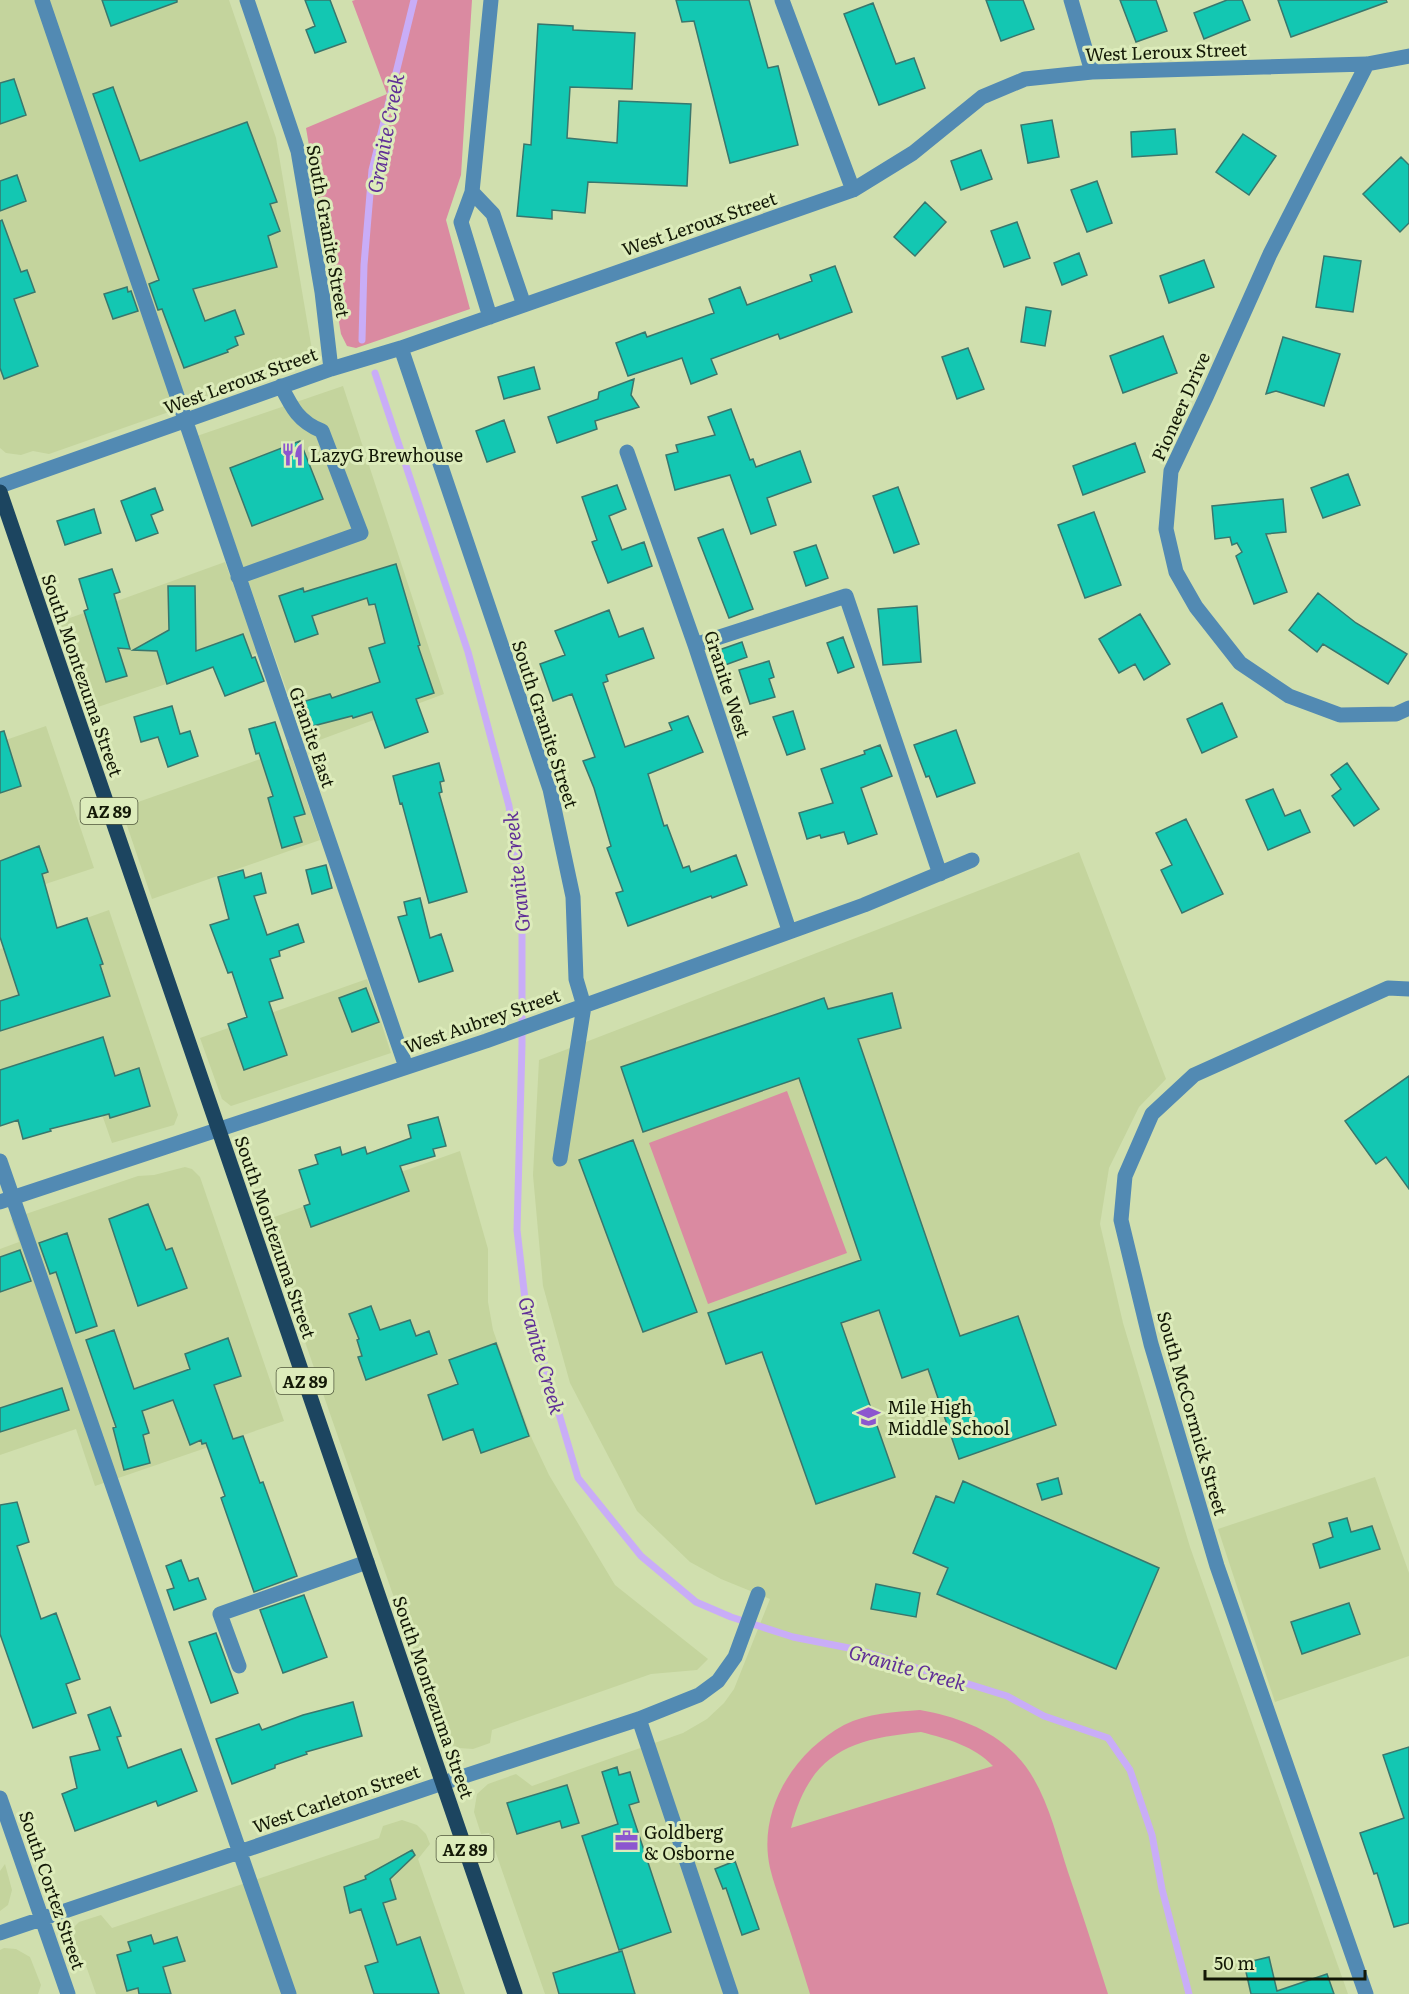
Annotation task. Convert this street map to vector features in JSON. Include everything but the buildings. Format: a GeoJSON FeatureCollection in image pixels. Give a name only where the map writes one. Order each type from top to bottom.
{"type":"FeatureCollection","features":[{"type":"Feature","properties":{"kind":"main road","name":"South Montezuma Street"},"geometry":{"type":"LineString","coordinates":[[0,492],[515,1994]]}},
{"type":"Feature","properties":{"kind":"street","name":"Granite East"},"geometry":{"type":"LineString","coordinates":[[42,0],[406,1067]]}},
{"type":"Feature","properties":{"kind":"street","name":"South Granite Street"},"geometry":{"type":"LineString","coordinates":[[247,0],[298,151],[322,292],[331,369]]}},
{"type":"Feature","properties":{"kind":"street"},"geometry":{"type":"LineString","coordinates":[[490,317],[461,222],[472,192],[491,0]]}},
{"type":"Feature","properties":{"kind":"street"},"geometry":{"type":"LineString","coordinates":[[782,0],[854,190]]}},
{"type":"Feature","properties":{"kind":"street"},"geometry":{"type":"LineString","coordinates":[[1071,0],[1092,72]]}},
{"type":"Feature","properties":{"kind":"street","name":"West Leroux Street"},"geometry":{"type":"LineString","coordinates":[[0,486],[281,386],[401,348],[854,190],[913,153],[982,97],[1025,79],[1092,72],[1367,64],[1409,56]]}},
{"type":"Feature","properties":{"kind":"street","name":"Pioneer Drive"},"geometry":{"type":"LineString","coordinates":[[1367,64],[1270,254],[1171,471],[1166,529],[1176,572],[1196,607],[1240,663],[1288,696],[1340,715],[1396,714],[1409,708]]}},
{"type":"Feature","properties":{"kind":"street"},"geometry":{"type":"LineString","coordinates":[[472,192],[493,214],[524,305]]}},
{"type":"Feature","properties":{"kind":"street","name":"South Granite Street"},"geometry":{"type":"LineString","coordinates":[[401,348],[550,789],[573,897],[576,979],[584,1006],[560,1159]]}},
{"type":"Feature","properties":{"kind":"street"},"geometry":{"type":"LineString","coordinates":[[238,577],[361,533],[322,431],[307,425],[291,407],[281,386]]}},
{"type":"Feature","properties":{"kind":"street","name":"Granite West"},"geometry":{"type":"LineString","coordinates":[[627,452],[695,645],[789,930]]}},
{"type":"Feature","properties":{"kind":"street"},"geometry":{"type":"LineString","coordinates":[[695,645],[846,596],[940,874]]}},
{"type":"Feature","properties":{"kind":"street","name":"West Aubrey Street"},"geometry":{"type":"LineString","coordinates":[[6,1200],[486,1041],[789,930],[864,905],[972,861]]}},
{"type":"Feature","properties":{"kind":"street","name":"South McCormick Street"},"geometry":{"type":"LineString","coordinates":[[1366,1994],[1217,1566],[1151,1344],[1121,1220],[1125,1176],[1152,1114],[1194,1076],[1388,988],[1409,989]]}},
{"type":"Feature","properties":{"kind":"street"},"geometry":{"type":"LineString","coordinates":[[0,1161],[6,1200],[288,1994]]}},
{"type":"Feature","properties":{"kind":"street"},"geometry":{"type":"LineString","coordinates":[[239,1666],[220,1614],[367,1562]]}},
{"type":"Feature","properties":{"kind":"street","name":"West Carleton Street"},"geometry":{"type":"LineString","coordinates":[[0,1933],[639,1719],[699,1695],[718,1681],[735,1657],[758,1594]]}},
{"type":"Feature","properties":{"kind":"street"},"geometry":{"type":"LineString","coordinates":[[639,1719],[731,1994]]}},
{"type":"Feature","properties":{"kind":"street","name":"South Cortez Street"},"geometry":{"type":"LineString","coordinates":[[0,1798],[68,1994]]}},
{"type":"Feature","properties":{"kind":"shaded area"},"geometry":{"type":"Polygon","coordinates":[[[0,0],[229,0],[276,138],[312,350],[303,365],[49,454],[33,451],[21,455],[6,453],[0,448],[0,0]]]}},
{"type":"Feature","properties":{"kind":"shaded area"},"geometry":{"type":"Polygon","coordinates":[[[472,0],[461,175],[446,220],[470,309],[356,348],[347,346],[341,334],[306,128],[387,94],[352,1],[472,0]]]}},
{"type":"Feature","properties":{"kind":"shaded area"},"geometry":{"type":"Polygon","coordinates":[[[343,386],[444,694],[306,745],[197,436],[343,386]]]}},
{"type":"Feature","properties":{"kind":"shaded area"},"geometry":{"type":"Polygon","coordinates":[[[225,562],[258,653],[86,711],[56,623],[225,562]]]}},
{"type":"Feature","properties":{"kind":"shaded area"},"geometry":{"type":"Polygon","coordinates":[[[46,726],[94,868],[0,899],[0,742],[46,726]]]}},
{"type":"Feature","properties":{"kind":"shaded area"},"geometry":{"type":"Polygon","coordinates":[[[289,749],[320,840],[152,899],[121,808],[289,749]]]}},
{"type":"Feature","properties":{"kind":"shaded area","name":"Mile High Middle School"},"geometry":{"type":"Polygon","coordinates":[[[1079,852],[1166,1079],[1139,1107],[1109,1168],[1100,1224],[1123,1323],[1190,1547],[1348,1994],[545,1994],[489,1833],[481,1834],[474,1812],[477,1794],[488,1784],[516,1774],[532,1786],[683,1733],[707,1719],[724,1703],[734,1689],[770,1599],[721,1579],[690,1562],[637,1511],[570,1383],[543,1286],[533,1175],[539,1060],[1079,852]]]}},
{"type":"Feature","properties":{"kind":"shaded area"},"geometry":{"type":"Polygon","coordinates":[[[109,910],[178,1115],[174,1125],[112,1143],[88,1075],[0,1104],[0,949],[109,910]]]}},
{"type":"Feature","properties":{"kind":"shaded area"},"geometry":{"type":"Polygon","coordinates":[[[367,979],[391,1053],[231,1106],[222,1099],[200,1038],[367,979]]]}},
{"type":"Feature","properties":{"kind":"shaded area"},"geometry":{"type":"Polygon","coordinates":[[[787,1091],[847,1253],[708,1304],[649,1143],[787,1091]]]}},
{"type":"Feature","properties":{"kind":"shaded area"},"geometry":{"type":"Polygon","coordinates":[[[460,1151],[488,1249],[488,1302],[493,1330],[532,1439],[549,1475],[615,1585],[708,1659],[697,1670],[651,1674],[492,1730],[490,1743],[473,1749],[459,1748],[446,1743],[436,1731],[432,1720],[436,1709],[392,1592],[263,1221],[460,1151]]]}},
{"type":"Feature","properties":{"kind":"shaded area"},"geometry":{"type":"Polygon","coordinates":[[[185,1167],[192,1169],[200,1177],[284,1421],[95,1486],[76,1429],[0,1455],[0,1249],[19,1242],[11,1219],[138,1176],[154,1175],[185,1167]]]}},
{"type":"Feature","properties":{"kind":"shaded area"},"geometry":{"type":"Polygon","coordinates":[[[1375,1477],[1409,1573],[1409,1656],[1275,1702],[1218,1529],[1375,1477]]]}},
{"type":"Feature","properties":{"kind":"shaded area"},"geometry":{"type":"Polygon","coordinates":[[[920,1710],[946,1716],[982,1730],[1004,1744],[1025,1765],[1048,1809],[1108,1994],[810,1994],[770,1868],[767,1846],[769,1825],[775,1804],[783,1785],[795,1767],[826,1737],[844,1725],[881,1714],[920,1710]],[[921,1732],[874,1739],[854,1745],[837,1754],[822,1766],[809,1782],[799,1802],[791,1828],[993,1766],[969,1748],[921,1732]]]}},
{"type":"Feature","properties":{"kind":"shaded area"},"geometry":{"type":"Polygon","coordinates":[[[402,1820],[417,1825],[426,1834],[430,1844],[418,1859],[465,1994],[96,1994],[85,1963],[80,1962],[76,1970],[73,1970],[66,1954],[65,1942],[70,1931],[79,1922],[101,1915],[112,1928],[379,1838],[383,1826],[402,1820]]]}},
{"type":"Feature","properties":{"kind":"shaded area"},"geometry":{"type":"Polygon","coordinates":[[[5,1864],[12,1890],[8,1905],[0,1911],[0,1871],[5,1864]]]}},
{"type":"Feature","properties":{"kind":"shaded area"},"geometry":{"type":"Polygon","coordinates":[[[16,1949],[30,1957],[41,1985],[38,1994],[0,1994],[0,1950],[16,1949]]]}},
{"type":"Feature","properties":{"kind":"waterway","name":"Granite Creek"},"geometry":{"type":"LineString","coordinates":[[362,340],[364,265],[372,170],[414,0]]}},
{"type":"Feature","properties":{"kind":"waterway","name":"Granite Creek"},"geometry":{"type":"LineString","coordinates":[[375,373],[468,652],[509,806],[522,906],[522,1045],[517,1230],[525,1299],[578,1478],[641,1556],[696,1602],[731,1617],[793,1637],[859,1650],[1007,1696],[1044,1716],[1108,1738],[1130,1770],[1152,1835],[1162,1889],[1189,1994]]}},
{"type":"Feature","properties":{"kind":"place","name":"LazyG Brewhouse"},"geometry":{"type":"Point","coordinates":[292,454]}},
{"type":"Feature","properties":{"kind":"place","name":"Mile High Middle School"},"geometry":{"type":"Point","coordinates":[869,1416]}},
{"type":"Feature","properties":{"kind":"place","name":"Goldberg & Osborne"},"geometry":{"type":"Point","coordinates":[626,1841]}}]}
